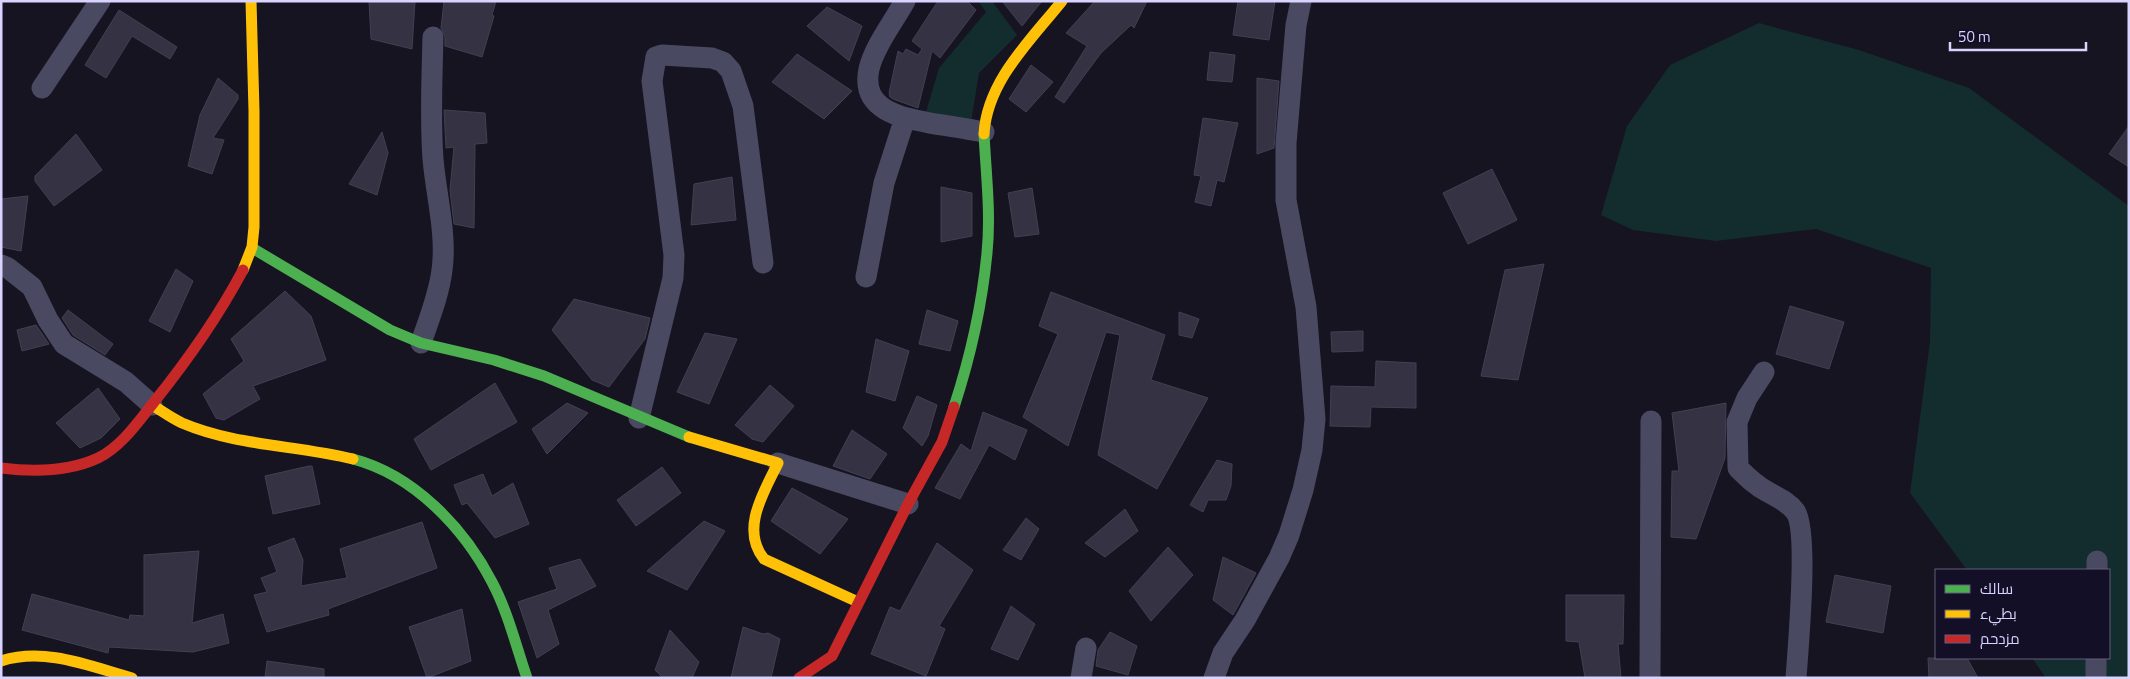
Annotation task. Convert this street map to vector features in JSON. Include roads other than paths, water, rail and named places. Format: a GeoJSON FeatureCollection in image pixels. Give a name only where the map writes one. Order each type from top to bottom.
{"type":"FeatureCollection","features":[{"type":"Feature","properties":{"kind":"street"},"geometry":{"type":"LineString","coordinates":[[42,88],[100,1]]}},
{"type":"Feature","properties":{"kind":"street"},"geometry":{"type":"LineString","coordinates":[[1,468],[20,471],[49,470],[82,465],[110,450],[134,427],[152,405],[236,284],[252,248],[254,101],[250,18],[252,1]]}},
{"type":"Feature","properties":{"kind":"street"},"geometry":{"type":"LineString","coordinates":[[905,1],[873,57],[868,81],[873,99],[882,108],[905,118],[984,132]]}},
{"type":"Feature","properties":{"kind":"street"},"geometry":{"type":"LineString","coordinates":[[819,678],[832,656],[945,432],[955,404],[976,318],[987,253],[988,204],[984,132],[994,93],[1008,69],[1062,1]]}},
{"type":"Feature","properties":{"kind":"street"},"geometry":{"type":"LineString","coordinates":[[1214,678],[1224,652],[1245,620],[1279,558],[1289,535],[1303,490],[1312,450],[1315,419],[1308,326],[1286,200],[1286,143],[1296,25],[1301,1]]}},
{"type":"Feature","properties":{"kind":"street"},"geometry":{"type":"LineString","coordinates":[[421,343],[437,294],[442,269],[443,245],[434,167],[432,37]]}},
{"type":"Feature","properties":{"kind":"street"},"geometry":{"type":"LineString","coordinates":[[639,418],[673,278],[672,230],[652,82],[656,57],[662,55],[712,58],[723,62],[731,71],[743,106],[763,263]]}},
{"type":"Feature","properties":{"kind":"street"},"geometry":{"type":"LineString","coordinates":[[866,277],[884,183],[905,118]]}},
{"type":"Feature","properties":{"kind":"street"},"geometry":{"type":"LineString","coordinates":[[252,248],[390,330],[421,343],[494,360],[544,376],[678,434],[908,504]]}},
{"type":"Feature","properties":{"kind":"street"},"geometry":{"type":"LineString","coordinates":[[1,265],[8,268],[32,287],[48,320],[64,344],[126,382],[152,405],[183,424],[213,435],[258,444],[334,454],[381,469],[417,492],[454,524],[473,548],[502,606],[527,678]]}},
{"type":"Feature","properties":{"kind":"street"},"geometry":{"type":"LineString","coordinates":[[1764,372],[1747,398],[1736,422],[1738,468],[1754,483],[1788,502],[1797,514],[1801,534],[1802,567],[1796,678]]}},
{"type":"Feature","properties":{"kind":"street"},"geometry":{"type":"LineString","coordinates":[[1650,678],[1651,422]]}},
{"type":"Feature","properties":{"kind":"street"},"geometry":{"type":"LineString","coordinates":[[778,463],[754,524],[753,541],[756,549],[764,559],[858,602]]}},
{"type":"Feature","properties":{"kind":"street"},"geometry":{"type":"LineString","coordinates":[[1080,678],[1086,648]]}},
{"type":"Feature","properties":{"kind":"street"},"geometry":{"type":"LineString","coordinates":[[1,661],[11,657],[31,654],[79,663],[132,678]]}},
{"type":"Feature","properties":{"kind":"street"},"geometry":{"type":"LineString","coordinates":[[799,678],[832,656]]}},
{"type":"Feature","properties":{"kind":"street"},"geometry":{"type":"LineString","coordinates":[[2096,659],[2096,678]]}}]}
